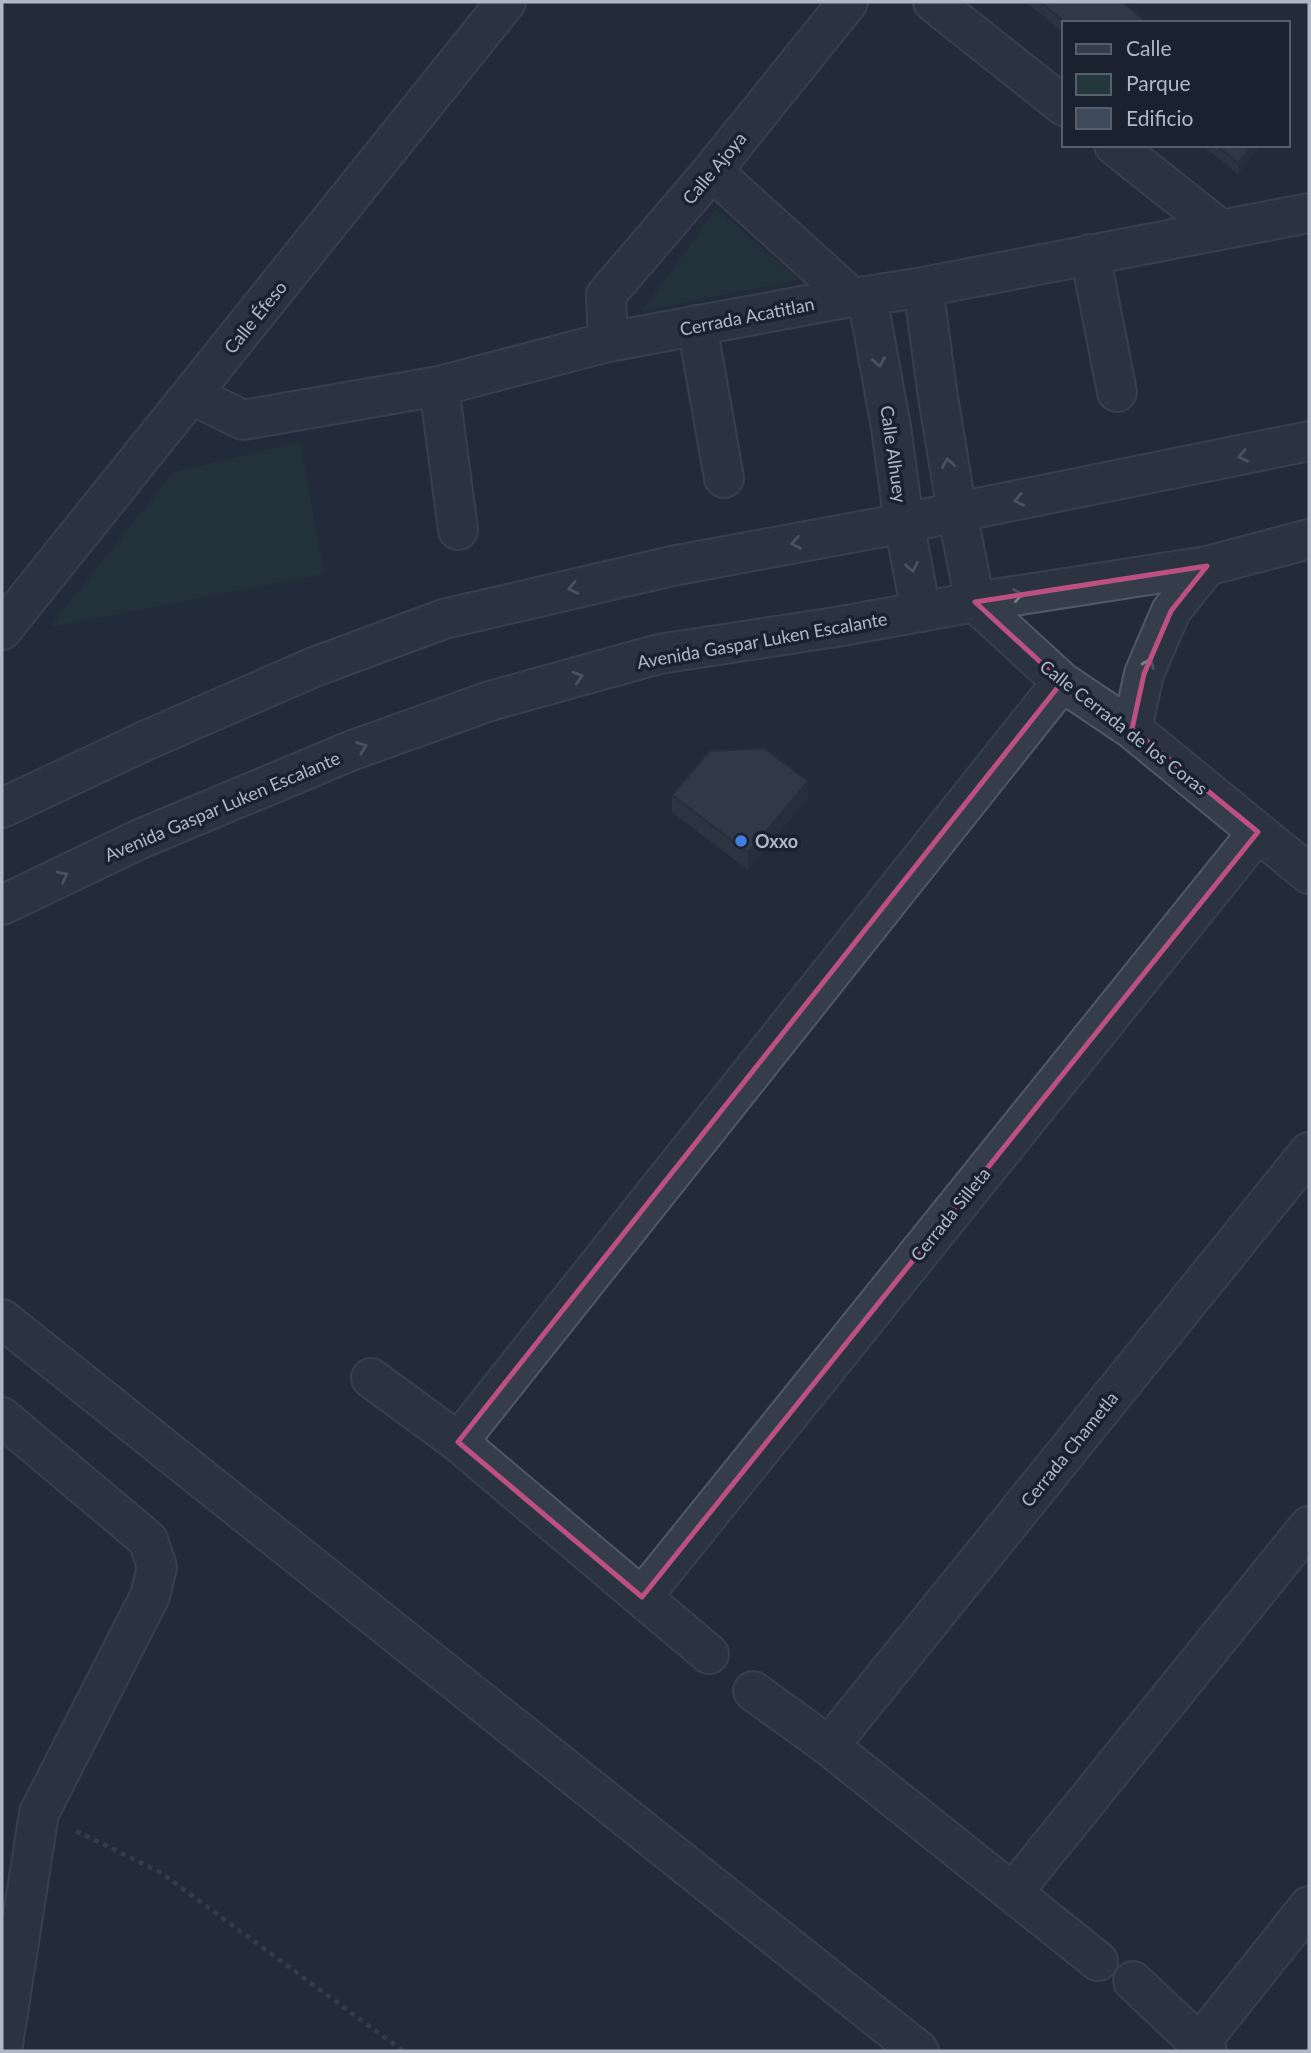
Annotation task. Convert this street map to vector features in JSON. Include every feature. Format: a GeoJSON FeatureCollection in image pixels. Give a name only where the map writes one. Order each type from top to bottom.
{"type":"FeatureCollection","features":[{"type":"Feature","properties":{"kind":"street","name":"Calle Éfeso"},"geometry":{"type":"LineString","coordinates":[[2,630],[506,2]]}},
{"type":"Feature","properties":{"kind":"street","name":"Calle Ajoya"},"geometry":{"type":"LineString","coordinates":[[608,342],[606,295],[712,171],[848,2]]}},
{"type":"Feature","properties":{"kind":"street"},"geometry":{"type":"LineString","coordinates":[[933,2],[1062,104]]}},
{"type":"Feature","properties":{"kind":"street"},"geometry":{"type":"LineString","coordinates":[[1116,147],[1220,230]]}},
{"type":"Feature","properties":{"kind":"street"},"geometry":{"type":"LineString","coordinates":[[712,171],[859,296]]}},
{"type":"Feature","properties":{"kind":"street","name":"Cerrada Acatitlan"},"geometry":{"type":"LineString","coordinates":[[191,395],[243,421],[439,386],[608,342],[859,296],[923,287],[1309,213]]}},
{"type":"Feature","properties":{"kind":"street"},"geometry":{"type":"LineString","coordinates":[[1090,254],[1117,392]]}},
{"type":"Feature","properties":{"kind":"street"},"geometry":{"type":"LineString","coordinates":[[923,287],[938,397],[975,602]]}},
{"type":"Feature","properties":{"kind":"street","name":"Calle Alhuey"},"geometry":{"type":"LineString","coordinates":[[859,296],[891,427],[920,612]]}},
{"type":"Feature","properties":{"kind":"street"},"geometry":{"type":"LineString","coordinates":[[697,325],[724,478]]}},
{"type":"Feature","properties":{"kind":"street"},"geometry":{"type":"LineString","coordinates":[[439,386],[458,530]]}},
{"type":"Feature","properties":{"kind":"street"},"geometry":{"type":"LineString","coordinates":[[2,808],[147,740],[314,667],[444,619],[671,566],[904,523],[1309,442]]}},
{"type":"Feature","properties":{"kind":"street","name":"Avenida Gaspar Luken Escalante"},"geometry":{"type":"LineString","coordinates":[[2,905],[190,818],[353,750],[490,701],[659,654],[1207,566],[1309,539]]}},
{"type":"Feature","properties":{"kind":"street"},"geometry":{"type":"LineString","coordinates":[[1132,729],[1144,674],[1171,611],[1207,566]]}},
{"type":"Feature","properties":{"kind":"street","name":"Calle Cerrada de los Coras"},"geometry":{"type":"LineString","coordinates":[[975,602],[1062,682],[1132,729],[1309,874]]}},
{"type":"Feature","properties":{"kind":"street"},"geometry":{"type":"LineString","coordinates":[[458,1441],[1062,682]]}},
{"type":"Feature","properties":{"kind":"street","name":"Cerrada Silleta"},"geometry":{"type":"LineString","coordinates":[[642,1597],[1258,832]]}},
{"type":"Feature","properties":{"kind":"street","name":"Cerrada Chametla"},"geometry":{"type":"LineString","coordinates":[[829,1746],[1309,1152]]}},
{"type":"Feature","properties":{"kind":"street"},"geometry":{"type":"LineString","coordinates":[[2,1319],[919,2051]]}},
{"type":"Feature","properties":{"kind":"street"},"geometry":{"type":"LineString","coordinates":[[371,1378],[458,1441],[709,1654]]}},
{"type":"Feature","properties":{"kind":"street"},"geometry":{"type":"LineString","coordinates":[[2,1417],[148,1540],[157,1567],[150,1596],[38,1813],[2,2051]]}},
{"type":"Feature","properties":{"kind":"street"},"geometry":{"type":"LineString","coordinates":[[1013,1892],[1309,1526]]}},
{"type":"Feature","properties":{"kind":"street"},"geometry":{"type":"LineString","coordinates":[[753,1691],[829,1746],[1098,1961]]}},
{"type":"Feature","properties":{"kind":"street"},"geometry":{"type":"LineString","coordinates":[[1133,1981],[1203,2048],[1309,1906]]}},
{"type":"Feature","properties":{"kind":"path"},"geometry":{"type":"LineString","coordinates":[[38,1813],[160,1872],[403,2051]]}},
{"type":"Feature","properties":{"kind":"highlighted area"},"geometry":{"type":"Polygon","coordinates":[[[1207,566],[1171,611],[1144,674],[1132,729],[1258,832],[642,1597],[458,1442],[1062,682],[975,602],[1207,566]]]}},
{"type":"Feature","properties":{"kind":"green space"},"geometry":{"type":"Polygon","coordinates":[[[716,209],[800,280],[642,311],[716,209]]]}},
{"type":"Feature","properties":{"kind":"green space"},"geometry":{"type":"Polygon","coordinates":[[[300,442],[324,574],[50,627],[174,472],[300,442]]]}},
{"type":"Feature","properties":{"kind":"building"},"geometry":{"type":"Polygon","coordinates":[[[1040,2],[1122,2],[1146,21],[1064,21],[1040,2]]]}},
{"type":"Feature","properties":{"kind":"building"},"geometry":{"type":"Polygon","coordinates":[[[1218,147],[1250,147],[1238,163],[1218,147]]]}},
{"type":"Feature","properties":{"kind":"building","name":"Oxxo"},"geometry":{"type":"Polygon","coordinates":[[[764,748],[808,781],[748,853],[672,795],[710,751],[764,748]]]}},
{"type":"Feature","properties":{"kind":"place","name":"Oxxo"},"geometry":{"type":"Point","coordinates":[741,841]}}]}
